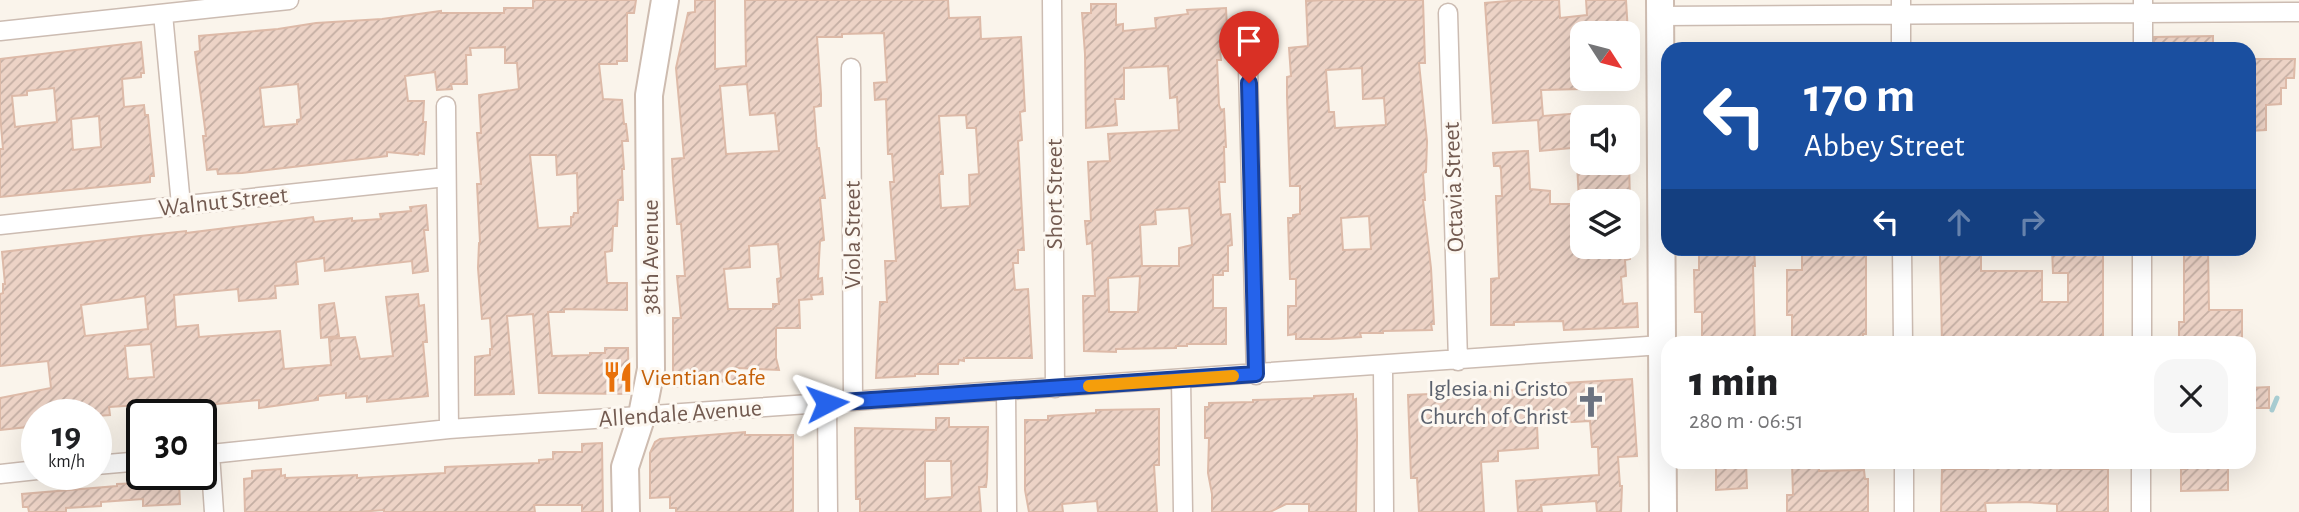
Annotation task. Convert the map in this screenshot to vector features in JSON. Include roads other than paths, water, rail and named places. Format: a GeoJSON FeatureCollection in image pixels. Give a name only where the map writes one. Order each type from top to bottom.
{"type":"FeatureCollection","features":[{"type":"Feature","properties":{"kind":"street"},"geometry":{"type":"LineString","coordinates":[[0,31],[289,0]]}},
{"type":"Feature","properties":{"kind":"street","name":"38th Avenue"},"geometry":{"type":"LineString","coordinates":[[626,512],[625,467],[642,415],[651,369],[649,95],[665,0]]}},
{"type":"Feature","properties":{"kind":"street","name":"Short Street"},"geometry":{"type":"LineString","coordinates":[[1052,0],[1055,388]]}},
{"type":"Feature","properties":{"kind":"street"},"geometry":{"type":"LineString","coordinates":[[2143,6],[2143,42]]}},
{"type":"Feature","properties":{"kind":"street"},"geometry":{"type":"LineString","coordinates":[[1661,176],[1660,8],[2143,6],[2299,12]]}},
{"type":"Feature","properties":{"kind":"street"},"geometry":{"type":"LineString","coordinates":[[1901,8],[1901,42]]}},
{"type":"Feature","properties":{"kind":"street"},"geometry":{"type":"LineString","coordinates":[[163,13],[181,205]]}},
{"type":"Feature","properties":{"kind":"street","name":"Octavia Street"},"geometry":{"type":"LineString","coordinates":[[1448,13],[1458,361]]}},
{"type":"Feature","properties":{"kind":"street"},"geometry":{"type":"LineString","coordinates":[[1247,30],[1256,374]]}},
{"type":"Feature","properties":{"kind":"street","name":"Viola Street"},"geometry":{"type":"LineString","coordinates":[[851,68],[853,401]]}},
{"type":"Feature","properties":{"kind":"street"},"geometry":{"type":"LineString","coordinates":[[446,106],[449,429]]}},
{"type":"Feature","properties":{"kind":"street","name":"Walnut Street"},"geometry":{"type":"LineString","coordinates":[[0,225],[446,177]]}},
{"type":"Feature","properties":{"kind":"street"},"geometry":{"type":"LineString","coordinates":[[1661,256],[1662,336]]}},
{"type":"Feature","properties":{"kind":"street"},"geometry":{"type":"LineString","coordinates":[[1902,256],[1903,336]]}},
{"type":"Feature","properties":{"kind":"street"},"geometry":{"type":"LineString","coordinates":[[2142,256],[2142,336]]}},
{"type":"Feature","properties":{"kind":"street","name":"Allendale Avenue"},"geometry":{"type":"LineString","coordinates":[[217,453],[449,429],[1661,345]]}},
{"type":"Feature","properties":{"kind":"street"},"geometry":{"type":"LineString","coordinates":[[1383,366],[1384,512]]}},
{"type":"Feature","properties":{"kind":"street"},"geometry":{"type":"LineString","coordinates":[[1181,379],[1183,512]]}},
{"type":"Feature","properties":{"kind":"street"},"geometry":{"type":"LineString","coordinates":[[1006,391],[1007,512]]}},
{"type":"Feature","properties":{"kind":"street"},"geometry":{"type":"LineString","coordinates":[[827,403],[828,512]]}},
{"type":"Feature","properties":{"kind":"street"},"geometry":{"type":"LineString","coordinates":[[1663,469],[1663,512]]}},
{"type":"Feature","properties":{"kind":"street"},"geometry":{"type":"LineString","coordinates":[[1904,469],[1904,512]]}},
{"type":"Feature","properties":{"kind":"street"},"geometry":{"type":"LineString","coordinates":[[2141,469],[2141,512]]}},
{"type":"Feature","properties":{"kind":"street"},"geometry":{"type":"LineString","coordinates":[[0,474],[21,472]]}},
{"type":"Feature","properties":{"kind":"street"},"geometry":{"type":"LineString","coordinates":[[211,490],[214,512]]}},
{"type":"Feature","properties":{"kind":"waterway"},"geometry":{"type":"LineString","coordinates":[[2272,410],[2277,398]]}},
{"type":"Feature","properties":{"kind":"place","name":"Vientian Cafe"},"geometry":{"type":"Point","coordinates":[618,377]}},
{"type":"Feature","properties":{"kind":"place","name":"Iglesia ni Cristo Church of Christ"},"geometry":{"type":"Point","coordinates":[1591,402]}}]}
